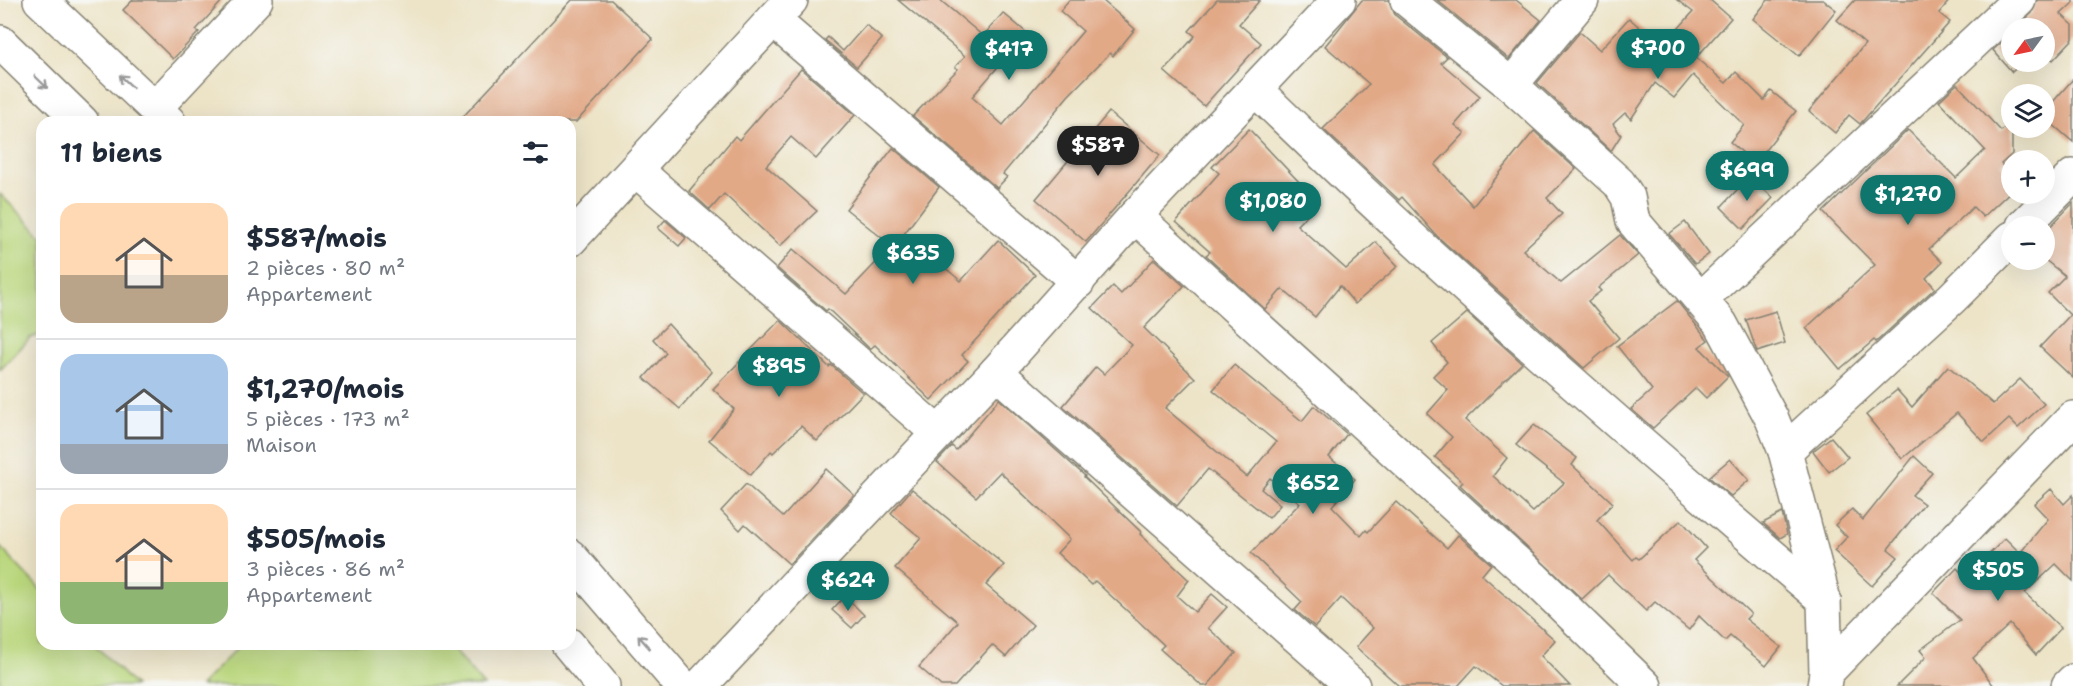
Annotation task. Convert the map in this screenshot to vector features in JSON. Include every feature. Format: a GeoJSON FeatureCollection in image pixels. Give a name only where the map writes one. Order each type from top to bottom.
{"type":"FeatureCollection","features":[{"type":"Feature","properties":{"kind":"main road"},"geometry":{"type":"LineString","coordinates":[[40,0],[162,115],[256,0]]}},
{"type":"Feature","properties":{"kind":"main road"},"geometry":{"type":"LineString","coordinates":[[699,686],[996,372],[1135,216],[1339,0]]}},
{"type":"Feature","properties":{"kind":"main road"},"geometry":{"type":"LineString","coordinates":[[1407,0],[1510,86],[1619,183],[1628,197],[1633,221],[1702,298],[1742,360],[1785,451],[1824,600],[1825,679]]}},
{"type":"Feature","properties":{"kind":"main road"},"geometry":{"type":"LineString","coordinates":[[1510,86],[1582,0]]}},
{"type":"Feature","properties":{"kind":"main road"},"geometry":{"type":"LineString","coordinates":[[1702,298],[2019,0]]}},
{"type":"Feature","properties":{"kind":"main road"},"geometry":{"type":"LineString","coordinates":[[576,234],[782,10],[1078,282]]}},
{"type":"Feature","properties":{"kind":"main road"},"geometry":{"type":"LineString","coordinates":[[0,42],[76,116]]}},
{"type":"Feature","properties":{"kind":"main road"},"geometry":{"type":"LineString","coordinates":[[1256,90],[1345,178],[1558,370],[1824,600]]}},
{"type":"Feature","properties":{"kind":"main road"},"geometry":{"type":"LineString","coordinates":[[636,170],[938,433]]}},
{"type":"Feature","properties":{"kind":"main road"},"geometry":{"type":"LineString","coordinates":[[2033,216],[2073,176]]}},
{"type":"Feature","properties":{"kind":"main road"},"geometry":{"type":"LineString","coordinates":[[1135,216],[1535,579],[1645,686]]}},
{"type":"Feature","properties":{"kind":"main road"},"geometry":{"type":"LineString","coordinates":[[1785,451],[1952,298],[2001,249]]}},
{"type":"Feature","properties":{"kind":"main road"},"geometry":{"type":"LineString","coordinates":[[996,372],[1353,686]]}},
{"type":"Feature","properties":{"kind":"main road"},"geometry":{"type":"LineString","coordinates":[[1825,679],[2073,418]]}},
{"type":"Feature","properties":{"kind":"main road"},"geometry":{"type":"LineString","coordinates":[[576,563],[682,686]]}},
{"type":"Feature","properties":{"kind":"main road"},"geometry":{"type":"LineString","coordinates":[[573,650],[603,686]]}},
{"type":"Feature","properties":{"kind":"main road"},"geometry":{"type":"LineString","coordinates":[[2068,686],[2073,681]]}},
{"type":"Feature","properties":{"kind":"green space"},"geometry":{"type":"Polygon","coordinates":[[[0,194],[36,230],[36,336],[30,338],[0,370],[0,194]]]}},
{"type":"Feature","properties":{"kind":"green space"},"geometry":{"type":"Polygon","coordinates":[[[0,547],[36,585],[36,650],[100,650],[135,686],[0,686],[0,547]]]}},
{"type":"Feature","properties":{"kind":"green space"},"geometry":{"type":"Polygon","coordinates":[[[235,650],[453,650],[484,686],[200,686],[235,650]]]}},
{"type":"Feature","properties":{"kind":"building"},"geometry":{"type":"Polygon","coordinates":[[[133,0],[223,0],[196,30],[199,32],[173,59],[123,10],[133,0]]]}},
{"type":"Feature","properties":{"kind":"building"},"geometry":{"type":"Polygon","coordinates":[[[572,0],[611,0],[653,39],[576,122],[576,116],[464,116],[572,0]]]}},
{"type":"Feature","properties":{"kind":"building"},"geometry":{"type":"Polygon","coordinates":[[[898,0],[940,0],[983,36],[1003,13],[1027,33],[972,97],[1003,125],[1083,31],[1060,11],[1069,0],[1102,0],[1135,29],[1113,56],[1110,53],[1068,96],[1003,174],[1007,177],[997,188],[913,116],[958,69],[955,67],[965,56],[898,0]]]}},
{"type":"Feature","properties":{"kind":"building"},"geometry":{"type":"Polygon","coordinates":[[[1217,0],[1260,0],[1239,24],[1261,43],[1204,106],[1164,71],[1195,36],[1189,31],[1217,0]]]}},
{"type":"Feature","properties":{"kind":"building"},"geometry":{"type":"Polygon","coordinates":[[[1362,0],[1389,0],[1395,15],[1447,57],[1441,63],[1480,96],[1455,125],[1465,133],[1435,165],[1473,206],[1534,131],[1576,169],[1547,198],[1562,214],[1523,250],[1561,283],[1620,235],[1638,255],[1598,288],[1601,291],[1588,301],[1619,338],[1584,368],[1437,236],[1402,197],[1399,200],[1323,129],[1369,84],[1325,46],[1362,0]]]}},
{"type":"Feature","properties":{"kind":"building"},"geometry":{"type":"Polygon","coordinates":[[[1437,0],[1516,0],[1541,20],[1509,59],[1437,0]]]}},
{"type":"Feature","properties":{"kind":"building"},"geometry":{"type":"Polygon","coordinates":[[[1677,0],[1710,0],[1731,18],[1696,58],[1726,83],[1736,72],[1764,100],[1771,91],[1796,111],[1755,163],[1730,142],[1744,125],[1693,75],[1674,98],[1655,83],[1631,119],[1625,113],[1613,124],[1621,135],[1611,151],[1537,83],[1580,32],[1600,50],[1629,18],[1662,47],[1693,12],[1677,0]]]}},
{"type":"Feature","properties":{"kind":"building"},"geometry":{"type":"Polygon","coordinates":[[[1768,0],[1823,0],[1836,10],[1799,56],[1753,19],[1768,0]]]}},
{"type":"Feature","properties":{"kind":"building"},"geometry":{"type":"Polygon","coordinates":[[[1855,0],[1950,0],[1939,13],[1950,22],[1860,124],[1849,115],[1835,133],[1809,111],[1865,44],[1837,20],[1855,0]]]}},
{"type":"Feature","properties":{"kind":"building"},"geometry":{"type":"Polygon","coordinates":[[[2037,0],[2073,0],[2073,3],[2061,14],[2073,25],[2073,39],[2055,58],[2055,18],[2027,18],[2032,13],[2037,0]]]}},
{"type":"Feature","properties":{"kind":"building"},"geometry":{"type":"Polygon","coordinates":[[[866,25],[882,39],[857,67],[825,40],[828,37],[843,51],[866,25]]]}},
{"type":"Feature","properties":{"kind":"building"},"geometry":{"type":"Polygon","coordinates":[[[2001,43],[2001,59],[1993,50],[2001,43]]]}},
{"type":"Feature","properties":{"kind":"building"},"geometry":{"type":"Polygon","coordinates":[[[801,69],[855,115],[816,159],[791,137],[766,166],[817,211],[780,246],[724,194],[710,210],[689,191],[735,136],[739,140],[801,69]]]}},
{"type":"Feature","properties":{"kind":"building"},"geometry":{"type":"Polygon","coordinates":[[[2073,79],[2073,142],[2055,126],[2055,99],[2073,79]]]}},
{"type":"Feature","properties":{"kind":"building"},"geometry":{"type":"Polygon","coordinates":[[[1957,84],[2001,131],[2001,138],[2012,138],[2012,150],[2001,150],[2001,200],[1983,217],[1973,207],[1929,249],[1942,262],[1926,278],[1935,288],[1876,342],[1874,340],[1840,369],[1806,328],[1875,265],[1823,212],[1908,130],[1956,178],[1985,150],[1939,101],[1957,84]]]}},
{"type":"Feature","properties":{"kind":"building"},"geometry":{"type":"Polygon","coordinates":[[[1109,112],[1160,155],[1086,242],[1036,199],[1109,112]]]}},
{"type":"Feature","properties":{"kind":"building"},"geometry":{"type":"Polygon","coordinates":[[[1249,129],[1319,203],[1297,225],[1346,269],[1376,242],[1398,266],[1355,304],[1340,286],[1315,317],[1282,289],[1265,309],[1206,255],[1210,252],[1176,222],[1219,173],[1212,167],[1249,129]]]}},
{"type":"Feature","properties":{"kind":"building"},"geometry":{"type":"Polygon","coordinates":[[[893,148],[939,187],[904,234],[961,281],[998,240],[1035,275],[962,355],[968,361],[931,400],[875,345],[870,349],[828,309],[826,311],[777,268],[793,249],[846,294],[892,246],[846,209],[893,148]]]}},
{"type":"Feature","properties":{"kind":"building"},"geometry":{"type":"Polygon","coordinates":[[[1750,176],[1773,198],[1743,229],[1721,207],[1750,176]]]}},
{"type":"Feature","properties":{"kind":"building"},"geometry":{"type":"Polygon","coordinates":[[[2073,203],[2073,378],[2040,347],[2070,315],[2048,293],[2065,276],[2055,268],[2055,222],[2073,203]]]}},
{"type":"Feature","properties":{"kind":"building"},"geometry":{"type":"Polygon","coordinates":[[[665,220],[686,238],[679,246],[658,228],[665,220]]]}},
{"type":"Feature","properties":{"kind":"building"},"geometry":{"type":"Polygon","coordinates":[[[1685,222],[1709,254],[1695,264],[1669,234],[1685,222]]]}},
{"type":"Feature","properties":{"kind":"building"},"geometry":{"type":"Polygon","coordinates":[[[1154,259],[1184,286],[1144,328],[1195,378],[1165,408],[1247,477],[1276,442],[1213,390],[1234,365],[1302,421],[1314,406],[1347,434],[1329,457],[1355,479],[1332,506],[1361,536],[1366,530],[1368,532],[1396,502],[1447,548],[1458,535],[1491,564],[1482,575],[1555,640],[1541,656],[1570,686],[1502,686],[1476,666],[1458,686],[1399,686],[1356,647],[1373,628],[1341,598],[1315,627],[1295,610],[1302,602],[1251,553],[1300,503],[1270,478],[1261,489],[1280,505],[1269,518],[1208,469],[1177,506],[1063,406],[1096,367],[1104,374],[1132,345],[1092,308],[1113,286],[1121,294],[1154,259]]]}},
{"type":"Feature","properties":{"kind":"building"},"geometry":{"type":"Polygon","coordinates":[[[1677,301],[1708,340],[1699,347],[1728,376],[1706,398],[1696,388],[1653,428],[1631,409],[1652,390],[1617,346],[1677,301]]]}},
{"type":"Feature","properties":{"kind":"building"},"geometry":{"type":"Polygon","coordinates":[[[1776,311],[1785,343],[1757,352],[1746,320],[1776,311]]]}},
{"type":"Feature","properties":{"kind":"building"},"geometry":{"type":"Polygon","coordinates":[[[1467,313],[1522,363],[1465,420],[1507,458],[1493,476],[1533,512],[1564,483],[1516,445],[1534,425],[1577,458],[1572,465],[1613,503],[1597,520],[1633,560],[1636,557],[1639,559],[1681,520],[1706,548],[1694,560],[1751,614],[1746,619],[1781,647],[1766,666],[1730,636],[1725,641],[1699,616],[1689,630],[1655,602],[1646,611],[1608,575],[1582,599],[1460,485],[1463,482],[1435,457],[1452,437],[1427,414],[1448,390],[1433,376],[1447,362],[1432,343],[1467,313]]]}},
{"type":"Feature","properties":{"kind":"building"},"geometry":{"type":"Polygon","coordinates":[[[780,320],[829,367],[831,365],[863,393],[817,441],[801,426],[773,453],[771,451],[751,475],[709,440],[734,409],[713,389],[780,320]]]}},
{"type":"Feature","properties":{"kind":"building"},"geometry":{"type":"Polygon","coordinates":[[[668,324],[712,372],[680,409],[644,378],[666,353],[653,339],[668,324]]]}},
{"type":"Feature","properties":{"kind":"building"},"geometry":{"type":"Polygon","coordinates":[[[1948,366],[1993,404],[2020,379],[2044,404],[2018,428],[2009,419],[1984,442],[1957,413],[1902,459],[1866,415],[1897,390],[1912,407],[1948,366]]]}},
{"type":"Feature","properties":{"kind":"building"},"geometry":{"type":"Polygon","coordinates":[[[999,399],[1085,476],[1141,532],[1140,534],[1189,580],[1177,596],[1195,612],[1212,594],[1227,607],[1208,628],[1236,653],[1207,686],[1202,686],[1160,649],[1164,645],[1095,581],[1091,585],[1057,553],[1070,539],[1000,472],[976,497],[937,462],[952,446],[956,450],[999,399]]]}},
{"type":"Feature","properties":{"kind":"building"},"geometry":{"type":"Polygon","coordinates":[[[1831,437],[1848,457],[1829,472],[1813,451],[1831,437]]]}},
{"type":"Feature","properties":{"kind":"building"},"geometry":{"type":"Polygon","coordinates":[[[1914,456],[1932,473],[1912,495],[1924,504],[1888,549],[1898,557],[1872,586],[1834,551],[1847,537],[1835,525],[1852,509],[1863,520],[1914,456]]]}},
{"type":"Feature","properties":{"kind":"building"},"geometry":{"type":"Polygon","coordinates":[[[1730,459],[1749,480],[1731,496],[1709,477],[1730,459]]]}},
{"type":"Feature","properties":{"kind":"building"},"geometry":{"type":"Polygon","coordinates":[[[826,469],[854,495],[789,564],[745,524],[740,530],[721,511],[746,484],[783,517],[826,469]]]}},
{"type":"Feature","properties":{"kind":"building"},"geometry":{"type":"Polygon","coordinates":[[[912,489],[1004,565],[986,585],[1033,625],[1006,657],[992,645],[955,686],[941,686],[919,667],[958,622],[895,568],[921,538],[891,513],[912,489]]]}},
{"type":"Feature","properties":{"kind":"building"},"geometry":{"type":"Polygon","coordinates":[[[2051,489],[2064,504],[2073,495],[2073,581],[2056,564],[2025,593],[2061,628],[2036,655],[2010,624],[1973,658],[1994,686],[1897,686],[1926,657],[1920,650],[1960,620],[1933,593],[1957,568],[1966,578],[2005,538],[2020,553],[2048,519],[2034,504],[2051,489]]]}},
{"type":"Feature","properties":{"kind":"building"},"geometry":{"type":"Polygon","coordinates":[[[1782,513],[1787,534],[1780,538],[1763,523],[1782,513]]]}},
{"type":"Feature","properties":{"kind":"building"},"geometry":{"type":"Polygon","coordinates":[[[845,596],[864,615],[852,628],[832,610],[845,596]]]}}]}
